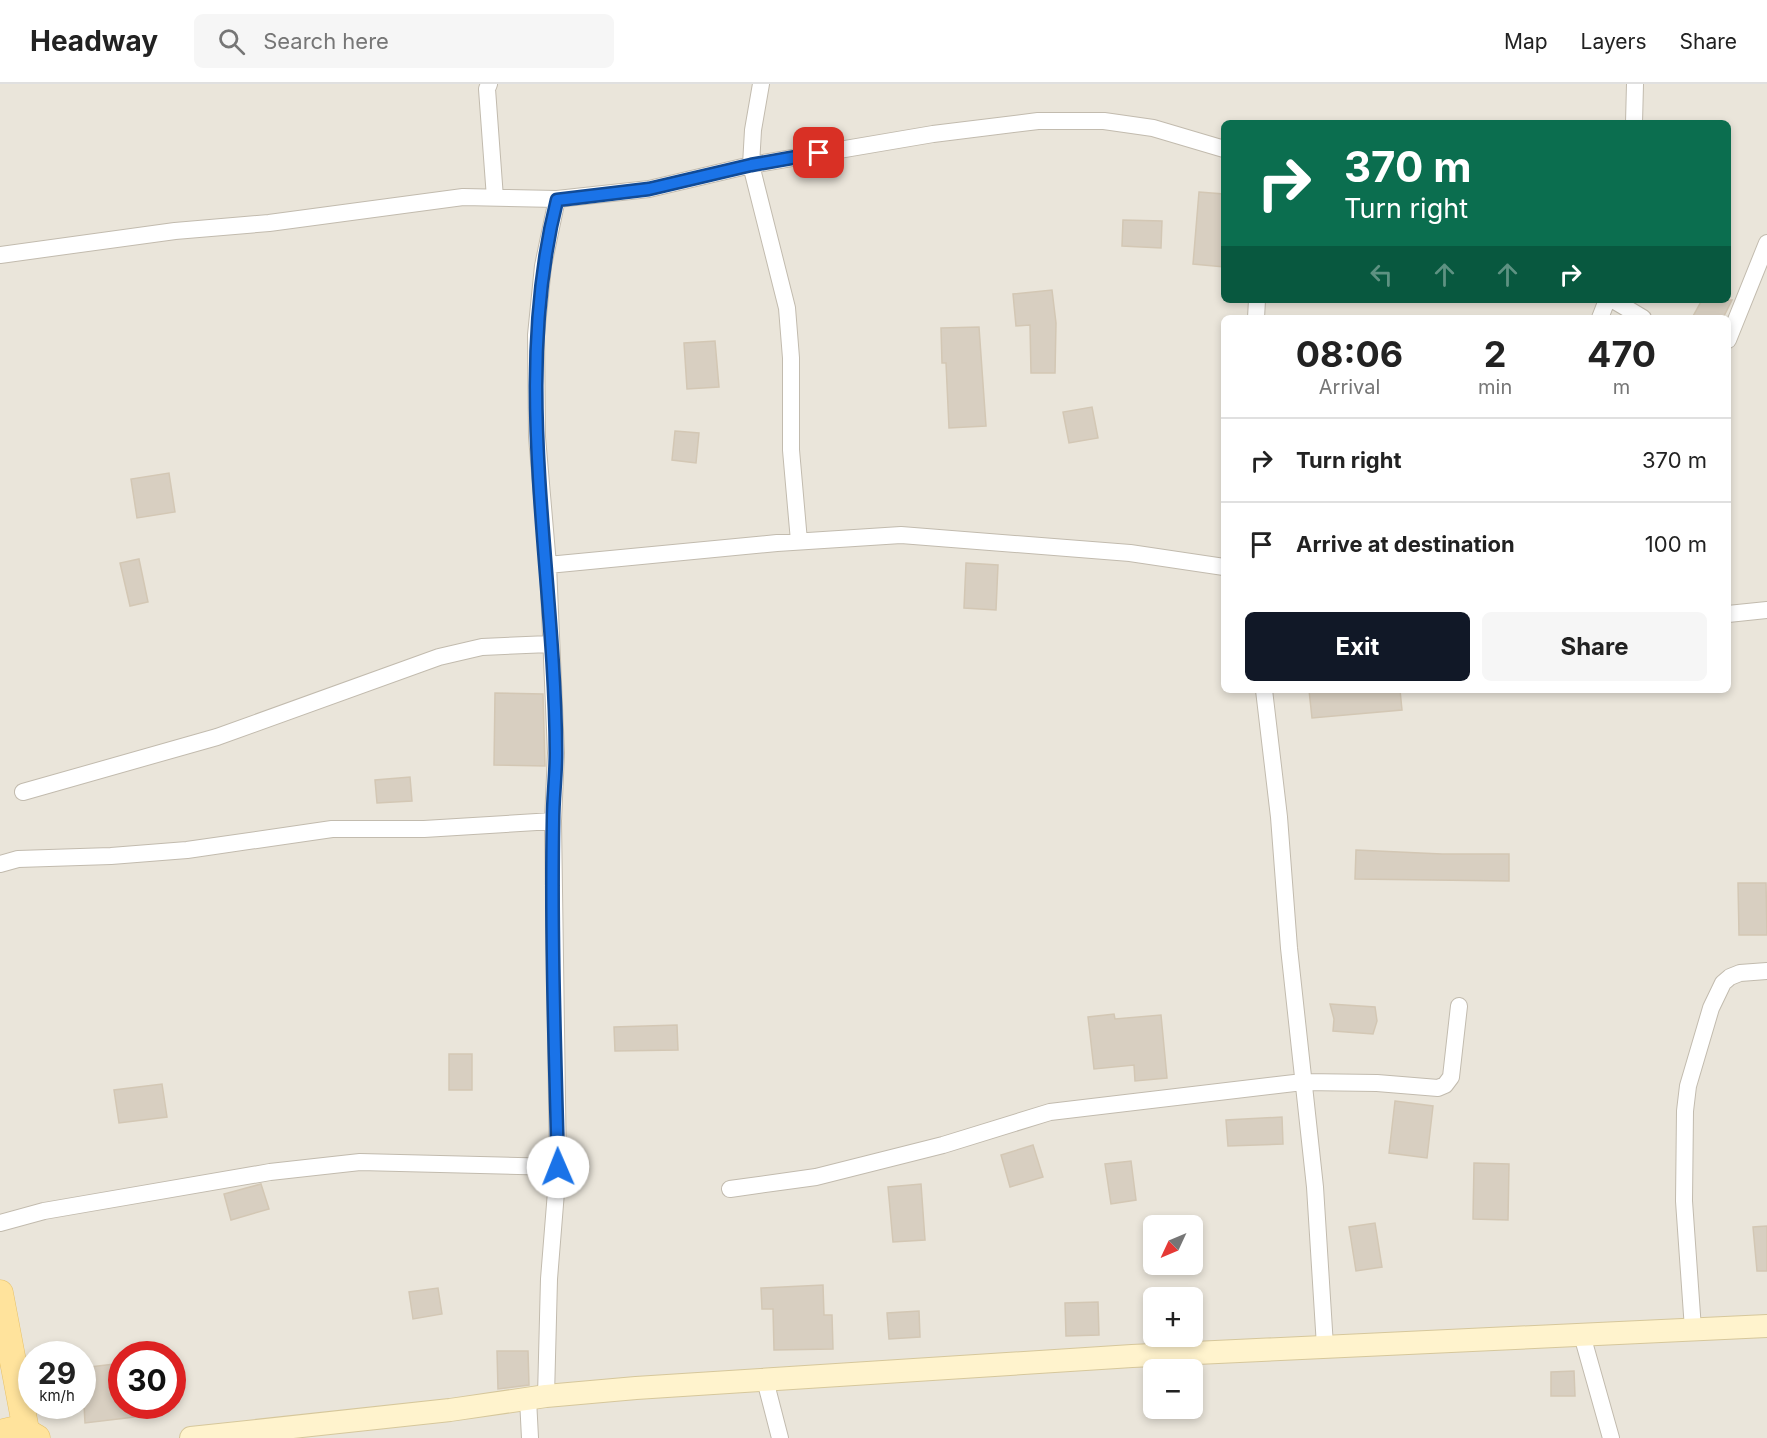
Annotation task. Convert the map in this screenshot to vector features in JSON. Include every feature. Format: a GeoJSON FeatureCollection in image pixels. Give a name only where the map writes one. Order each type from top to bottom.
{"type":"FeatureCollection","features":[{"type":"Feature","properties":{"kind":"main road"},"geometry":{"type":"LineString","coordinates":[[0,1293],[32,1434]]}},
{"type":"Feature","properties":{"kind":"main road"},"geometry":{"type":"LineString","coordinates":[[0,1433],[13,1428],[32,1434]]}},
{"type":"Feature","properties":{"kind":"street"},"geometry":{"type":"LineString","coordinates":[[489,84],[487,89],[495,198]]}},
{"type":"Feature","properties":{"kind":"street"},"geometry":{"type":"LineString","coordinates":[[761,84],[753,130],[751,165],[787,308],[791,358],[791,450],[799,541]]}},
{"type":"Feature","properties":{"kind":"street"},"geometry":{"type":"LineString","coordinates":[[1634,120],[1635,84]]}},
{"type":"Feature","properties":{"kind":"street"},"geometry":{"type":"LineString","coordinates":[[0,255],[176,231],[269,223],[463,197],[557,200],[649,189],[751,165],[933,134],[1038,121],[1104,120],[1193,138],[1221,148]]}},
{"type":"Feature","properties":{"kind":"street"},"geometry":{"type":"LineString","coordinates":[[530,1438],[537,1397],[558,1167],[553,821],[556,753],[548,565],[537,437],[536,335],[543,266],[557,200]]}},
{"type":"Feature","properties":{"kind":"street"},"geometry":{"type":"LineString","coordinates":[[1731,333],[1767,243]]}},
{"type":"Feature","properties":{"kind":"street"},"geometry":{"type":"LineString","coordinates":[[1618,303],[1637,315]]}},
{"type":"Feature","properties":{"kind":"street"},"geometry":{"type":"LineString","coordinates":[[548,565],[799,541],[901,535],[1130,553],[1221,567]]}},
{"type":"Feature","properties":{"kind":"street"},"geometry":{"type":"LineString","coordinates":[[1731,614],[1767,610]]}},
{"type":"Feature","properties":{"kind":"street"},"geometry":{"type":"LineString","coordinates":[[23,792],[217,737],[439,657],[482,647],[550,644]]}},
{"type":"Feature","properties":{"kind":"street"},"geometry":{"type":"LineString","coordinates":[[1264,693],[1302,1082],[1315,1187],[1325,1346]]}},
{"type":"Feature","properties":{"kind":"street"},"geometry":{"type":"LineString","coordinates":[[0,864],[18,859],[111,856],[187,850],[332,829],[424,829],[553,821]]}},
{"type":"Feature","properties":{"kind":"street"},"geometry":{"type":"LineString","coordinates":[[1693,1329],[1684,1201],[1685,1111],[1688,1086],[1711,1008],[1723,983],[1740,973],[1767,971]]}},
{"type":"Feature","properties":{"kind":"street"},"geometry":{"type":"LineString","coordinates":[[730,1189],[816,1177],[943,1145],[1050,1112],[1302,1082],[1377,1083],[1438,1088],[1445,1085],[1451,1077],[1459,1006]]}},
{"type":"Feature","properties":{"kind":"street"},"geometry":{"type":"LineString","coordinates":[[0,1223],[44,1211],[270,1172],[360,1162],[558,1167]]}},
{"type":"Feature","properties":{"kind":"street"},"geometry":{"type":"LineString","coordinates":[[191,1438],[291,1429],[537,1397],[946,1366],[1767,1326]]}},
{"type":"Feature","properties":{"kind":"street"},"geometry":{"type":"LineString","coordinates":[[1582,1335],[1611,1438]]}},
{"type":"Feature","properties":{"kind":"street"},"geometry":{"type":"LineString","coordinates":[[765,1380],[780,1438]]}},
{"type":"Feature","properties":{"kind":"shaded area"},"geometry":{"type":"Polygon","coordinates":[[[0,84],[1767,84],[1767,1438],[0,1438],[0,84]]]}},
{"type":"Feature","properties":{"kind":"building"},"geometry":{"type":"Polygon","coordinates":[[[1199,192],[1221,194],[1221,267],[1193,264],[1199,192]]]}},
{"type":"Feature","properties":{"kind":"building"},"geometry":{"type":"Polygon","coordinates":[[[1123,220],[1162,221],[1161,248],[1122,246],[1123,220]]]}},
{"type":"Feature","properties":{"kind":"building"},"geometry":{"type":"Polygon","coordinates":[[[1052,290],[1056,323],[1055,373],[1031,373],[1030,325],[1016,326],[1013,294],[1052,290]]]}},
{"type":"Feature","properties":{"kind":"building"},"geometry":{"type":"Polygon","coordinates":[[[1700,303],[1730,303],[1724,315],[1694,315],[1700,303]]]}},
{"type":"Feature","properties":{"kind":"building"},"geometry":{"type":"Polygon","coordinates":[[[979,327],[986,426],[949,428],[946,363],[942,363],[941,328],[979,327]]]}},
{"type":"Feature","properties":{"kind":"building"},"geometry":{"type":"Polygon","coordinates":[[[715,341],[719,387],[687,389],[684,343],[715,341]]]}},
{"type":"Feature","properties":{"kind":"building"},"geometry":{"type":"Polygon","coordinates":[[[1092,407],[1098,438],[1069,443],[1063,412],[1092,407]]]}},
{"type":"Feature","properties":{"kind":"building"},"geometry":{"type":"Polygon","coordinates":[[[675,431],[699,433],[696,463],[672,460],[675,431]]]}},
{"type":"Feature","properties":{"kind":"building"},"geometry":{"type":"Polygon","coordinates":[[[169,473],[175,512],[137,518],[131,479],[169,473]]]}},
{"type":"Feature","properties":{"kind":"building"},"geometry":{"type":"Polygon","coordinates":[[[139,559],[148,602],[130,606],[120,563],[139,559]]]}},
{"type":"Feature","properties":{"kind":"building"},"geometry":{"type":"Polygon","coordinates":[[[966,563],[998,565],[996,610],[964,608],[966,563]]]}},
{"type":"Feature","properties":{"kind":"building"},"geometry":{"type":"Polygon","coordinates":[[[495,693],[543,694],[545,766],[494,765],[495,693]]]}},
{"type":"Feature","properties":{"kind":"building"},"geometry":{"type":"Polygon","coordinates":[[[1309,693],[1400,693],[1402,710],[1312,718],[1309,693]]]}},
{"type":"Feature","properties":{"kind":"building"},"geometry":{"type":"Polygon","coordinates":[[[410,777],[412,801],[377,803],[375,780],[410,777]]]}},
{"type":"Feature","properties":{"kind":"building"},"geometry":{"type":"Polygon","coordinates":[[[1356,850],[1509,854],[1509,881],[1355,879],[1356,850]]]}},
{"type":"Feature","properties":{"kind":"building"},"geometry":{"type":"Polygon","coordinates":[[[1738,883],[1766,883],[1767,935],[1739,935],[1738,883]]]}},
{"type":"Feature","properties":{"kind":"building"},"geometry":{"type":"Polygon","coordinates":[[[1330,1004],[1375,1007],[1377,1021],[1373,1034],[1333,1031],[1334,1019],[1330,1004]]]}},
{"type":"Feature","properties":{"kind":"building"},"geometry":{"type":"Polygon","coordinates":[[[1114,1014],[1115,1019],[1161,1015],[1167,1078],[1135,1081],[1134,1065],[1094,1069],[1088,1017],[1114,1014]]]}},
{"type":"Feature","properties":{"kind":"building"},"geometry":{"type":"Polygon","coordinates":[[[677,1025],[678,1050],[615,1051],[614,1027],[677,1025]]]}},
{"type":"Feature","properties":{"kind":"building"},"geometry":{"type":"Polygon","coordinates":[[[449,1054],[472,1054],[472,1090],[449,1090],[449,1054]]]}},
{"type":"Feature","properties":{"kind":"building"},"geometry":{"type":"Polygon","coordinates":[[[162,1084],[167,1117],[119,1123],[114,1090],[162,1084]]]}},
{"type":"Feature","properties":{"kind":"building"},"geometry":{"type":"Polygon","coordinates":[[[1395,1101],[1433,1106],[1427,1158],[1389,1153],[1395,1101]]]}},
{"type":"Feature","properties":{"kind":"building"},"geometry":{"type":"Polygon","coordinates":[[[1282,1117],[1283,1144],[1228,1146],[1226,1120],[1282,1117]]]}},
{"type":"Feature","properties":{"kind":"building"},"geometry":{"type":"Polygon","coordinates":[[[1033,1145],[1043,1177],[1010,1187],[1001,1155],[1033,1145]]]}},
{"type":"Feature","properties":{"kind":"building"},"geometry":{"type":"Polygon","coordinates":[[[1131,1161],[1136,1200],[1111,1204],[1105,1164],[1131,1161]]]}},
{"type":"Feature","properties":{"kind":"building"},"geometry":{"type":"Polygon","coordinates":[[[1474,1163],[1509,1164],[1508,1220],[1473,1219],[1474,1163]]]}},
{"type":"Feature","properties":{"kind":"building"},"geometry":{"type":"Polygon","coordinates":[[[261,1184],[269,1209],[231,1220],[224,1194],[261,1184]]]}},
{"type":"Feature","properties":{"kind":"building"},"geometry":{"type":"Polygon","coordinates":[[[921,1184],[925,1240],[893,1242],[888,1187],[921,1184]]]}},
{"type":"Feature","properties":{"kind":"building"},"geometry":{"type":"Polygon","coordinates":[[[1375,1223],[1382,1267],[1356,1271],[1349,1227],[1375,1223]]]}},
{"type":"Feature","properties":{"kind":"building"},"geometry":{"type":"Polygon","coordinates":[[[1767,1226],[1767,1271],[1757,1271],[1753,1227],[1767,1226]]]}},
{"type":"Feature","properties":{"kind":"building"},"geometry":{"type":"Polygon","coordinates":[[[823,1285],[824,1315],[832,1315],[833,1349],[774,1350],[773,1309],[762,1309],[761,1288],[823,1285]]]}},
{"type":"Feature","properties":{"kind":"building"},"geometry":{"type":"Polygon","coordinates":[[[438,1288],[442,1314],[413,1319],[409,1292],[438,1288]]]}},
{"type":"Feature","properties":{"kind":"building"},"geometry":{"type":"Polygon","coordinates":[[[1098,1302],[1099,1335],[1066,1336],[1065,1303],[1098,1302]]]}},
{"type":"Feature","properties":{"kind":"building"},"geometry":{"type":"Polygon","coordinates":[[[919,1311],[920,1337],[889,1339],[887,1313],[919,1311]]]}},
{"type":"Feature","properties":{"kind":"building"},"geometry":{"type":"Polygon","coordinates":[[[497,1351],[528,1351],[529,1385],[498,1389],[497,1351]]]}},
{"type":"Feature","properties":{"kind":"building"},"geometry":{"type":"Polygon","coordinates":[[[108,1365],[108,1419],[118,1419],[85,1423],[85,1419],[96,1419],[96,1366],[108,1365]]]}},
{"type":"Feature","properties":{"kind":"building"},"geometry":{"type":"Polygon","coordinates":[[[1574,1371],[1575,1396],[1551,1396],[1551,1372],[1574,1371]]]}},
{"type":"Feature","properties":{"kind":"route"},"geometry":{"type":"LineString","coordinates":[[558,1167],[553,821],[556,753],[548,565],[537,437],[536,335],[543,266],[557,200],[649,189],[693,181],[751,165],[819,153]]}}]}
